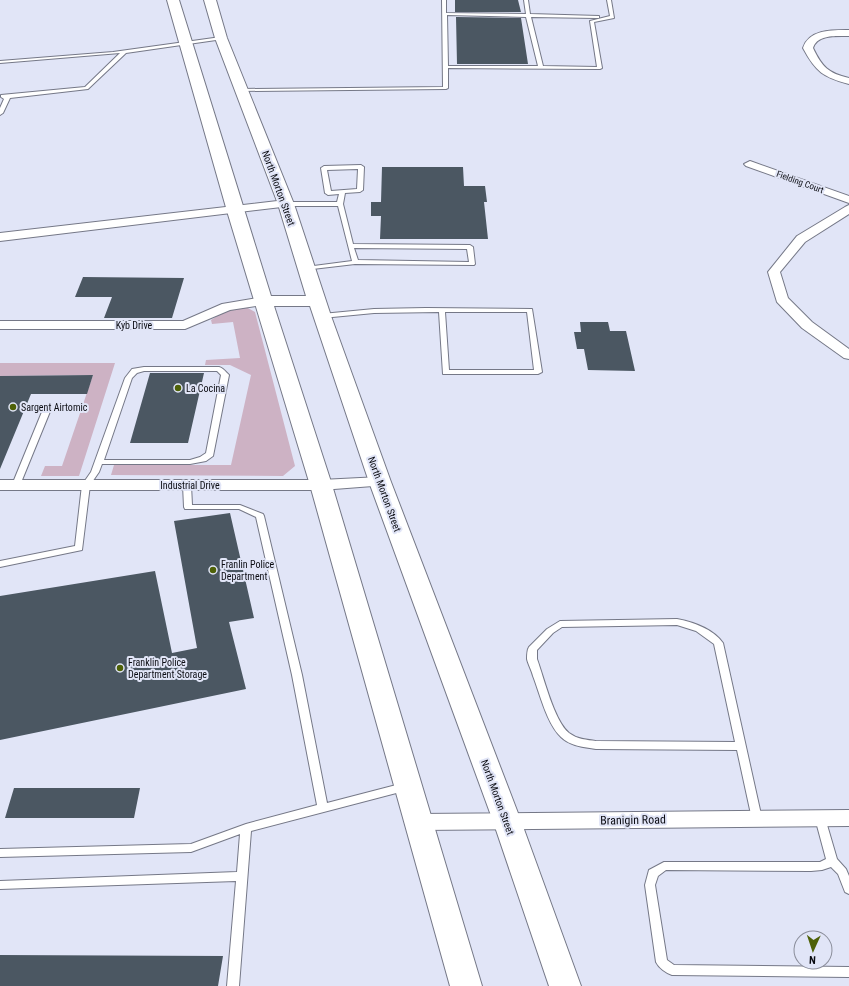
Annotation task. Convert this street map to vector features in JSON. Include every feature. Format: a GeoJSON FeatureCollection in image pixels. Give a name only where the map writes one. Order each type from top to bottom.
{"type":"FeatureCollection","features":[{"type":"Feature","properties":{"kind":"main road"},"geometry":{"type":"LineString","coordinates":[[173,0],[235,211],[321,485],[466,986]]}},
{"type":"Feature","properties":{"kind":"main road","name":"North Morton Street"},"geometry":{"type":"LineString","coordinates":[[210,0],[221,38],[286,204],[306,269],[380,482],[507,822],[564,986]]}},
{"type":"Feature","properties":{"kind":"main road"},"geometry":{"type":"LineString","coordinates":[[264,302],[320,308]]}},
{"type":"Feature","properties":{"kind":"street"},"geometry":{"type":"LineString","coordinates":[[849,33],[817,37],[811,41],[808,48],[821,70],[833,77],[849,81]]}},
{"type":"Feature","properties":{"kind":"street","name":"Fielding Court"},"geometry":{"type":"LineString","coordinates":[[750,164],[849,200]]}},
{"type":"Feature","properties":{"kind":"street"},"geometry":{"type":"LineString","coordinates":[[0,237],[286,204]]}},
{"type":"Feature","properties":{"kind":"street"},"geometry":{"type":"LineString","coordinates":[[849,209],[801,240],[774,272],[782,299],[807,325],[849,355]]}},
{"type":"Feature","properties":{"kind":"street","name":"Kyb Drive"},"geometry":{"type":"LineString","coordinates":[[0,325],[185,325],[227,307],[264,302]]}},
{"type":"Feature","properties":{"kind":"street","name":"Industrial Drive"},"geometry":{"type":"LineString","coordinates":[[8,485],[321,485],[380,482]]}},
{"type":"Feature","properties":{"kind":"street","name":"Branigin Road"},"geometry":{"type":"LineString","coordinates":[[418,822],[849,818]]}},
{"type":"Feature","properties":{"kind":"lane"},"geometry":{"type":"LineString","coordinates":[[242,90],[446,88],[444,0]]}},
{"type":"Feature","properties":{"kind":"lane"},"geometry":{"type":"LineString","coordinates":[[526,0],[528,15],[541,68]]}},
{"type":"Feature","properties":{"kind":"lane"},"geometry":{"type":"LineString","coordinates":[[609,0],[612,17]]}},
{"type":"Feature","properties":{"kind":"lane"},"geometry":{"type":"LineString","coordinates":[[445,14],[612,17]]}},
{"type":"Feature","properties":{"kind":"lane"},"geometry":{"type":"LineString","coordinates":[[446,67],[600,68],[592,21],[612,17]]}},
{"type":"Feature","properties":{"kind":"lane"},"geometry":{"type":"LineString","coordinates":[[0,62],[125,51],[221,38]]}},
{"type":"Feature","properties":{"kind":"lane"},"geometry":{"type":"LineString","coordinates":[[2,96],[86,88],[125,51]]}},
{"type":"Feature","properties":{"kind":"lane"},"geometry":{"type":"LineString","coordinates":[[0,113],[7,98],[2,96]]}},
{"type":"Feature","properties":{"kind":"lane"},"geometry":{"type":"LineString","coordinates":[[361,167],[360,190],[342,192],[328,193],[324,168],[361,167]]}},
{"type":"Feature","properties":{"kind":"lane"},"geometry":{"type":"LineString","coordinates":[[342,192],[340,204],[355,262]]}},
{"type":"Feature","properties":{"kind":"lane"},"geometry":{"type":"LineString","coordinates":[[286,204],[340,204]]}},
{"type":"Feature","properties":{"kind":"lane"},"geometry":{"type":"LineString","coordinates":[[306,269],[355,262],[472,264],[470,247],[351,246]]}},
{"type":"Feature","properties":{"kind":"lane"},"geometry":{"type":"LineString","coordinates":[[320,308],[360,311],[442,310],[530,310],[538,372],[446,372],[442,310]]}},
{"type":"Feature","properties":{"kind":"lane"},"geometry":{"type":"LineString","coordinates":[[0,564],[79,548],[86,485],[95,472],[129,378],[135,371],[144,369],[219,369],[225,375],[210,454],[203,459],[190,462],[99,462]]}},
{"type":"Feature","properties":{"kind":"lane"},"geometry":{"type":"LineString","coordinates":[[8,485],[47,409]]}},
{"type":"Feature","properties":{"kind":"lane"},"geometry":{"type":"LineString","coordinates":[[187,485],[188,506],[240,508],[260,516],[297,675],[323,808]]}},
{"type":"Feature","properties":{"kind":"lane"},"geometry":{"type":"LineString","coordinates":[[741,746],[596,745],[578,742],[565,736],[557,726],[532,659],[532,649],[550,631],[560,624],[677,622],[691,624],[707,634],[718,643],[741,746],[757,819]]}},
{"type":"Feature","properties":{"kind":"lane"},"geometry":{"type":"LineString","coordinates":[[0,853],[191,848],[246,828],[407,786]]}},
{"type":"Feature","properties":{"kind":"lane"},"geometry":{"type":"LineString","coordinates":[[820,818],[832,861],[842,872],[849,889]]}},
{"type":"Feature","properties":{"kind":"lane"},"geometry":{"type":"LineString","coordinates":[[233,986],[246,828]]}},
{"type":"Feature","properties":{"kind":"lane"},"geometry":{"type":"LineString","coordinates":[[832,861],[822,866],[811,867],[664,866],[653,873],[650,885],[662,962],[672,970],[849,972]]}},
{"type":"Feature","properties":{"kind":"lane"},"geometry":{"type":"LineString","coordinates":[[0,885],[242,876]]}},
{"type":"Feature","properties":{"kind":"shaded area"},"geometry":{"type":"Polygon","coordinates":[[[246,307],[255,312],[295,466],[283,476],[111,475],[114,465],[231,465],[251,375],[230,365],[205,365],[206,360],[240,358],[233,322],[212,324],[211,320],[230,308],[246,307]]]}},
{"type":"Feature","properties":{"kind":"shaded area"},"geometry":{"type":"Polygon","coordinates":[[[0,363],[115,363],[79,476],[41,476],[45,466],[62,466],[93,375],[0,376],[0,363]]]}},
{"type":"Feature","properties":{"kind":"building"},"geometry":{"type":"Polygon","coordinates":[[[455,0],[518,0],[521,12],[455,12],[455,0]]]}},
{"type":"Feature","properties":{"kind":"building"},"geometry":{"type":"Polygon","coordinates":[[[456,17],[521,18],[528,64],[457,64],[456,17]]]}},
{"type":"Feature","properties":{"kind":"building"},"geometry":{"type":"Polygon","coordinates":[[[382,167],[463,167],[464,186],[485,186],[487,202],[484,202],[488,239],[380,239],[381,216],[371,216],[371,202],[381,202],[382,167]]]}},
{"type":"Feature","properties":{"kind":"building"},"geometry":{"type":"Polygon","coordinates":[[[83,277],[184,278],[172,318],[104,318],[112,297],[75,297],[83,277]]]}},
{"type":"Feature","properties":{"kind":"building"},"geometry":{"type":"Polygon","coordinates":[[[580,322],[608,322],[610,331],[626,331],[635,371],[588,370],[584,349],[577,349],[574,332],[581,332],[580,322]]]}},
{"type":"Feature","properties":{"kind":"building"},"geometry":{"type":"Polygon","coordinates":[[[150,373],[204,373],[188,443],[130,443],[150,373]]]}},
{"type":"Feature","properties":{"kind":"building","name":"Sargent Airtomic"},"geometry":{"type":"Polygon","coordinates":[[[93,375],[87,394],[31,394],[0,469],[0,376],[93,375]]]}},
{"type":"Feature","properties":{"kind":"building","name":"Franklin Police Department Storage"},"geometry":{"type":"Polygon","coordinates":[[[230,513],[254,618],[229,622],[246,689],[0,740],[0,596],[155,571],[172,653],[197,648],[174,521],[230,513]]]}},
{"type":"Feature","properties":{"kind":"building"},"geometry":{"type":"Polygon","coordinates":[[[14,788],[140,788],[134,818],[5,818],[14,788]]]}},
{"type":"Feature","properties":{"kind":"building"},"geometry":{"type":"Polygon","coordinates":[[[0,955],[223,956],[218,986],[0,986],[0,955]]]}},
{"type":"Feature","properties":{"kind":"place","name":"La Cocina"},"geometry":{"type":"Point","coordinates":[178,388]}},
{"type":"Feature","properties":{"kind":"place","name":"Sargent Airtomic"},"geometry":{"type":"Point","coordinates":[13,407]}},
{"type":"Feature","properties":{"kind":"place","name":"Franlin Police Department"},"geometry":{"type":"Point","coordinates":[213,570]}},
{"type":"Feature","properties":{"kind":"place","name":"Franklin Police Department Storage"},"geometry":{"type":"Point","coordinates":[120,668]}}]}
